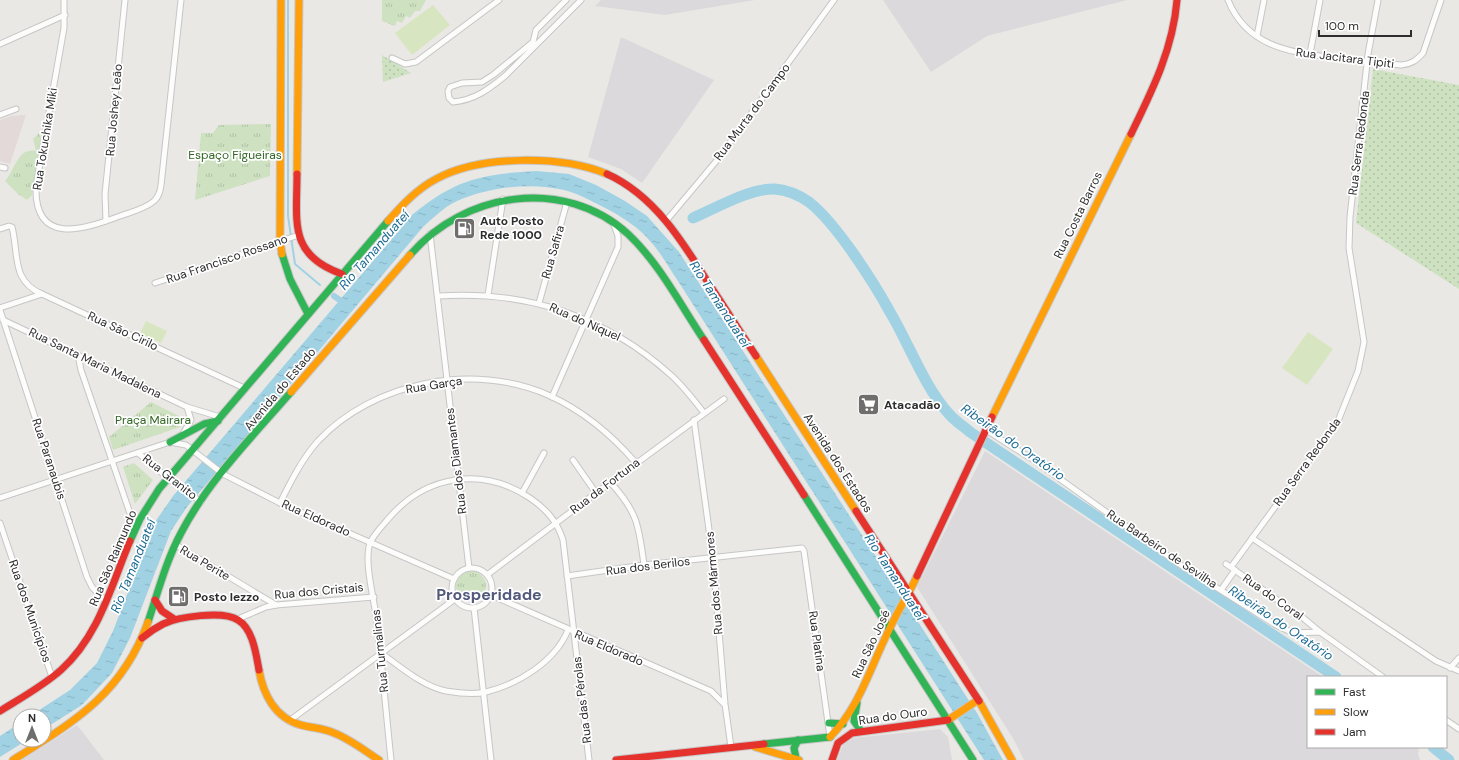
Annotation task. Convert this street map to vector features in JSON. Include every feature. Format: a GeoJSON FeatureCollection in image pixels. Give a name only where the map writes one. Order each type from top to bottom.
{"type":"FeatureCollection","features":[{"type":"Feature","properties":{"kind":"main road"},"geometry":{"type":"LineString","coordinates":[[281,0],[280,241],[287,273],[308,314]]}},
{"type":"Feature","properties":{"kind":"main road"},"geometry":{"type":"LineString","coordinates":[[299,0],[298,235],[310,258],[323,267],[342,274],[416,191],[438,178],[469,167],[493,163],[535,161],[556,162],[592,168],[618,179],[638,193],[666,221]]}},
{"type":"Feature","properties":{"kind":"main road","name":"Rua Costa Barros"},"geometry":{"type":"LineString","coordinates":[[977,447],[1155,84],[1170,46],[1175,24],[1177,0]]}},
{"type":"Feature","properties":{"kind":"main road","name":"Avenida do Estado"},"geometry":{"type":"LineString","coordinates":[[13,760],[74,721],[99,702],[118,680],[141,639],[176,545],[198,500],[370,300],[430,234],[474,208],[503,199],[537,197],[567,202],[600,215],[631,238],[653,262],[890,627]]}},
{"type":"Feature","properties":{"kind":"main road","name":"Avenida dos Estados"},"geometry":{"type":"LineString","coordinates":[[666,221],[696,262],[1012,760]]}},
{"type":"Feature","properties":{"kind":"main road","name":"Rua São Raimundo"},"geometry":{"type":"LineString","coordinates":[[0,712],[52,677],[70,662],[97,624],[135,528],[147,506],[168,478],[342,274]]}},
{"type":"Feature","properties":{"kind":"main road"},"geometry":{"type":"LineString","coordinates":[[173,440],[204,424],[219,419]]}},
{"type":"Feature","properties":{"kind":"main road","name":"Rua São José"},"geometry":{"type":"LineString","coordinates":[[830,737],[843,724],[859,695],[893,619],[908,596],[977,447]]}},
{"type":"Feature","properties":{"kind":"main road"},"geometry":{"type":"LineString","coordinates":[[155,600],[162,611],[174,619]]}},
{"type":"Feature","properties":{"kind":"main road"},"geometry":{"type":"LineString","coordinates":[[141,639],[157,626],[174,619],[221,615],[238,619],[245,626],[250,635],[262,685],[270,703],[283,717],[296,725],[326,730],[336,734],[379,760]]}},
{"type":"Feature","properties":{"kind":"main road"},"geometry":{"type":"LineString","coordinates":[[890,627],[951,718],[973,760]]}},
{"type":"Feature","properties":{"kind":"main road"},"geometry":{"type":"LineString","coordinates":[[859,695],[854,722],[861,731]]}},
{"type":"Feature","properties":{"kind":"main road"},"geometry":{"type":"LineString","coordinates":[[951,718],[975,702]]}},
{"type":"Feature","properties":{"kind":"main road","name":"Rua do Ouro"},"geometry":{"type":"LineString","coordinates":[[832,760],[840,740],[845,736],[861,731],[951,718]]}},
{"type":"Feature","properties":{"kind":"main road"},"geometry":{"type":"LineString","coordinates":[[829,723],[843,724]]}},
{"type":"Feature","properties":{"kind":"main road"},"geometry":{"type":"LineString","coordinates":[[616,760],[830,737],[832,760]]}},
{"type":"Feature","properties":{"kind":"main road"},"geometry":{"type":"LineString","coordinates":[[798,740],[794,748],[798,759]]}},
{"type":"Feature","properties":{"kind":"main road"},"geometry":{"type":"LineString","coordinates":[[748,745],[798,759]]}},
{"type":"Feature","properties":{"kind":"street","name":"Rua Tokuchika Miki"},"geometry":{"type":"LineString","coordinates":[[64,0],[65,15],[36,186],[36,206],[39,214],[56,227],[70,230],[106,221],[147,206],[158,197],[163,169],[181,0]]}},
{"type":"Feature","properties":{"kind":"street","name":"Rua Joshey Leão"},"geometry":{"type":"LineString","coordinates":[[106,221],[105,194],[125,0]]}},
{"type":"Feature","properties":{"kind":"street"},"geometry":{"type":"LineString","coordinates":[[392,58],[406,64],[416,62],[499,0]]}},
{"type":"Feature","properties":{"kind":"street"},"geometry":{"type":"LineString","coordinates":[[566,0],[536,30],[533,42],[524,51],[506,62],[493,75],[482,82],[462,83],[450,87],[448,91],[449,98],[453,102],[465,101],[479,96],[492,87],[505,76],[581,0]]}},
{"type":"Feature","properties":{"kind":"street","name":"Rua Murta do Campo"},"geometry":{"type":"LineString","coordinates":[[666,221],[722,153],[834,0]]}},
{"type":"Feature","properties":{"kind":"street","name":"Rua Jacitara Tipiti"},"geometry":{"type":"LineString","coordinates":[[1228,0],[1238,18],[1257,36],[1279,48],[1367,62],[1401,65],[1409,64],[1417,60],[1426,46],[1441,0]]}},
{"type":"Feature","properties":{"kind":"street"},"geometry":{"type":"LineString","coordinates":[[1257,36],[1264,0]]}},
{"type":"Feature","properties":{"kind":"street"},"geometry":{"type":"LineString","coordinates":[[1310,54],[1320,0]]}},
{"type":"Feature","properties":{"kind":"street","name":"Rua Serra Redonda"},"geometry":{"type":"LineString","coordinates":[[1221,590],[1252,538],[1303,472],[1338,422],[1360,364],[1364,342],[1350,262],[1349,233],[1367,62],[1378,0]]}},
{"type":"Feature","properties":{"kind":"street"},"geometry":{"type":"LineString","coordinates":[[0,44],[65,15]]}},
{"type":"Feature","properties":{"kind":"street"},"geometry":{"type":"LineString","coordinates":[[0,115],[16,109]]}},
{"type":"Feature","properties":{"kind":"street"},"geometry":{"type":"LineString","coordinates":[[488,295],[503,199]]}},
{"type":"Feature","properties":{"kind":"street","name":"Rua Safira"},"geometry":{"type":"LineString","coordinates":[[539,303],[567,202]]}},
{"type":"Feature","properties":{"kind":"street"},"geometry":{"type":"LineString","coordinates":[[552,397],[618,247],[618,236],[614,224]]}},
{"type":"Feature","properties":{"kind":"street","name":"Rua São Cirilo"},"geometry":{"type":"LineString","coordinates":[[0,229],[11,226],[20,272],[28,285],[42,294],[244,388]]}},
{"type":"Feature","properties":{"kind":"street","name":"Rua dos Diamantes"},"geometry":{"type":"LineString","coordinates":[[430,234],[469,568]]}},
{"type":"Feature","properties":{"kind":"street","name":"Rua Francisco Rossano"},"geometry":{"type":"LineString","coordinates":[[156,283],[280,241],[287,237],[298,235]]}},
{"type":"Feature","properties":{"kind":"street"},"geometry":{"type":"LineString","coordinates":[[0,309],[42,294]]}},
{"type":"Feature","properties":{"kind":"street","name":"Rua do Níquel"},"geometry":{"type":"LineString","coordinates":[[438,296],[488,295],[539,303],[586,320],[630,342],[673,376],[704,413]]}},
{"type":"Feature","properties":{"kind":"street","name":"Rua Paranaubis"},"geometry":{"type":"LineString","coordinates":[[0,309],[87,577],[92,587],[106,602]]}},
{"type":"Feature","properties":{"kind":"street","name":"Rua Santa Maria Madalena"},"geometry":{"type":"LineString","coordinates":[[3,320],[187,407],[219,419]]}},
{"type":"Feature","properties":{"kind":"street"},"geometry":{"type":"LineString","coordinates":[[78,355],[81,370],[135,528]]}},
{"type":"Feature","properties":{"kind":"street","name":"Rua Garça"},"geometry":{"type":"LineString","coordinates":[[280,503],[306,456],[337,424],[357,410],[384,396],[447,381],[488,381],[506,383],[552,397],[583,414],[606,431],[636,463]]}},
{"type":"Feature","properties":{"kind":"street","name":"Rua da Fortuna"},"geometry":{"type":"LineString","coordinates":[[487,575],[610,482],[724,399]]}},
{"type":"Feature","properties":{"kind":"street"},"geometry":{"type":"LineString","coordinates":[[187,407],[191,420],[187,428],[173,440],[193,450],[221,472]]}},
{"type":"Feature","properties":{"kind":"street","name":"Rua dos Mármores"},"geometry":{"type":"LineString","coordinates":[[694,420],[713,559],[725,704],[731,747]]}},
{"type":"Feature","properties":{"kind":"street","name":"Rua Barbeiro de Sevilha"},"geometry":{"type":"LineString","coordinates":[[985,432],[1032,459],[1180,564],[1288,631],[1296,633],[1320,632]]}},
{"type":"Feature","properties":{"kind":"street","name":"Rua Granito"},"geometry":{"type":"LineString","coordinates":[[0,498],[138,453],[173,440]]}},
{"type":"Feature","properties":{"kind":"street","name":"Rua Granito"},"geometry":{"type":"LineString","coordinates":[[138,453],[175,484],[198,500]]}},
{"type":"Feature","properties":{"kind":"street"},"geometry":{"type":"LineString","coordinates":[[522,493],[544,453]]}},
{"type":"Feature","properties":{"kind":"street"},"geometry":{"type":"LineString","coordinates":[[573,460],[596,493]]}},
{"type":"Feature","properties":{"kind":"street","name":"Rua Eldorado"},"geometry":{"type":"LineString","coordinates":[[221,472],[280,503],[454,579]]}},
{"type":"Feature","properties":{"kind":"street"},"geometry":{"type":"LineString","coordinates":[[370,543],[397,508],[409,498],[431,487],[458,479],[488,480],[522,493],[537,503],[557,523]]}},
{"type":"Feature","properties":{"kind":"street"},"geometry":{"type":"LineString","coordinates":[[610,482],[625,499],[636,518],[644,565]]}},
{"type":"Feature","properties":{"kind":"street","name":"Rua dos Municípios"},"geometry":{"type":"LineString","coordinates":[[0,523],[52,677]]}},
{"type":"Feature","properties":{"kind":"street","name":"Rua das Pérolas"},"geometry":{"type":"LineString","coordinates":[[557,523],[563,540],[589,760]]}},
{"type":"Feature","properties":{"kind":"street"},"geometry":{"type":"LineString","coordinates":[[1252,538],[1436,661],[1459,671]]}},
{"type":"Feature","properties":{"kind":"street","name":"Rua Turmalinas"},"geometry":{"type":"LineString","coordinates":[[370,543],[369,562],[391,760]]}},
{"type":"Feature","properties":{"kind":"street","name":"Rua Perite"},"geometry":{"type":"LineString","coordinates":[[176,545],[276,605]]}},
{"type":"Feature","properties":{"kind":"street","name":"Rua dos Berilos"},"geometry":{"type":"LineString","coordinates":[[567,576],[644,565],[713,559],[800,548]]}},
{"type":"Feature","properties":{"kind":"street","name":"Rua Platina"},"geometry":{"type":"LineString","coordinates":[[800,548],[804,551],[830,737]]}},
{"type":"Feature","properties":{"kind":"street","name":"Rua do Coral"},"geometry":{"type":"LineString","coordinates":[[1226,564],[1302,617],[1320,632]]}},
{"type":"Feature","properties":{"kind":"street"},"geometry":{"type":"LineString","coordinates":[[469,568],[479,570],[487,575],[492,585],[491,595],[484,604],[474,608],[464,606],[455,600],[452,586],[454,579],[458,574],[469,568]]}},
{"type":"Feature","properties":{"kind":"street","name":"Rua Eldorado"},"geometry":{"type":"LineString","coordinates":[[491,595],[568,630],[711,691],[725,704]]}},
{"type":"Feature","properties":{"kind":"street","name":"Rua dos Cristais"},"geometry":{"type":"LineString","coordinates":[[238,619],[266,607],[276,605],[374,597]]}},
{"type":"Feature","properties":{"kind":"street"},"geometry":{"type":"LineString","coordinates":[[290,721],[455,600]]}},
{"type":"Feature","properties":{"kind":"street"},"geometry":{"type":"LineString","coordinates":[[474,608],[485,692],[491,760]]}},
{"type":"Feature","properties":{"kind":"street"},"geometry":{"type":"LineString","coordinates":[[380,654],[426,684],[446,691],[485,692],[516,682],[530,673],[550,655],[565,638],[568,630]]}},
{"type":"Feature","properties":{"kind":"street"},"geometry":{"type":"LineString","coordinates":[[1320,632],[1383,676]]}},
{"type":"Feature","properties":{"kind":"street"},"geometry":{"type":"LineString","coordinates":[[1450,668],[1459,658]]}},
{"type":"Feature","properties":{"kind":"street"},"geometry":{"type":"LineString","coordinates":[[1447,721],[1459,729]]}},
{"type":"Feature","properties":{"kind":"shaded area"},"geometry":{"type":"Polygon","coordinates":[[[601,0],[755,0],[665,15],[595,6],[601,0]]]}},
{"type":"Feature","properties":{"kind":"shaded area"},"geometry":{"type":"Polygon","coordinates":[[[883,0],[1127,0],[987,36],[931,72],[883,0]]]}},
{"type":"Feature","properties":{"kind":"shaded area"},"geometry":{"type":"Polygon","coordinates":[[[621,37],[714,80],[642,183],[621,169],[588,157],[621,37]]]}},
{"type":"Feature","properties":{"kind":"shaded area"},"geometry":{"type":"Polygon","coordinates":[[[26,115],[10,164],[0,161],[0,120],[11,116],[26,115]]]}},
{"type":"Feature","properties":{"kind":"shaded area"},"geometry":{"type":"Polygon","coordinates":[[[985,451],[1322,676],[1307,676],[1307,748],[1419,748],[1418,754],[1420,760],[1024,760],[1014,740],[917,587],[985,451]]]}},
{"type":"Feature","properties":{"kind":"shaded area"},"geometry":{"type":"Polygon","coordinates":[[[77,725],[104,760],[22,760],[41,748],[52,748],[52,741],[77,725]]]}},
{"type":"Feature","properties":{"kind":"shaded area"},"geometry":{"type":"Polygon","coordinates":[[[940,729],[948,737],[952,760],[837,760],[843,745],[854,738],[940,729]]]}},
{"type":"Feature","properties":{"kind":"green space"},"geometry":{"type":"Polygon","coordinates":[[[382,0],[426,0],[420,11],[415,11],[410,18],[406,16],[402,23],[397,21],[395,26],[382,21],[382,0]]]}},
{"type":"Feature","properties":{"kind":"green space"},"geometry":{"type":"Polygon","coordinates":[[[433,5],[450,25],[412,55],[395,33],[433,5]]]}},
{"type":"Feature","properties":{"kind":"green space"},"geometry":{"type":"Polygon","coordinates":[[[382,55],[411,73],[383,82],[382,55]]]}},
{"type":"Feature","properties":{"kind":"green space"},"geometry":{"type":"Polygon","coordinates":[[[1373,69],[1459,85],[1459,289],[1356,223],[1373,69]]]}},
{"type":"Feature","properties":{"kind":"green space","name":"Espaço Figueiras"},"geometry":{"type":"Polygon","coordinates":[[[271,124],[270,176],[195,200],[201,133],[213,133],[219,125],[271,124]]]}},
{"type":"Feature","properties":{"kind":"green space"},"geometry":{"type":"Polygon","coordinates":[[[39,133],[41,138],[32,195],[27,200],[18,194],[5,181],[20,156],[30,151],[36,151],[33,139],[39,133]]]}},
{"type":"Feature","properties":{"kind":"green space"},"geometry":{"type":"Polygon","coordinates":[[[146,321],[167,331],[161,343],[140,333],[146,321]]]}},
{"type":"Feature","properties":{"kind":"green space"},"geometry":{"type":"Polygon","coordinates":[[[1308,332],[1333,349],[1307,385],[1282,368],[1308,332]]]}},
{"type":"Feature","properties":{"kind":"green space","name":"Praça Mairara"},"geometry":{"type":"Polygon","coordinates":[[[151,402],[183,418],[180,427],[113,450],[109,437],[151,402]]]}},
{"type":"Feature","properties":{"kind":"green space","name":"Praça Mairara"},"geometry":{"type":"Polygon","coordinates":[[[134,463],[153,480],[135,504],[123,467],[134,463]]]}},
{"type":"Feature","properties":{"kind":"green space"},"geometry":{"type":"Polygon","coordinates":[[[471,571],[482,575],[486,586],[482,597],[471,601],[460,597],[456,586],[460,575],[471,571]]]}},
{"type":"Feature","properties":{"kind":"water","name":"Rio Tamanduateí"},"geometry":{"type":"Polygon","coordinates":[[[536,171],[569,174],[596,185],[625,201],[647,216],[679,252],[977,713],[1003,760],[984,760],[678,281],[646,236],[615,213],[576,194],[564,190],[538,186],[496,189],[469,196],[448,206],[423,227],[187,507],[171,531],[130,638],[112,673],[82,705],[52,724],[52,708],[42,708],[70,690],[97,663],[113,631],[155,522],[173,496],[413,214],[428,202],[443,193],[470,180],[517,172],[536,171]]]}},
{"type":"Feature","properties":{"kind":"water"},"geometry":{"type":"Polygon","coordinates":[[[12,728],[12,748],[14,748],[0,757],[0,736],[12,728]]]}},
{"type":"Feature","properties":{"kind":"waterway"},"geometry":{"type":"LineString","coordinates":[[288,0],[288,216],[295,264],[320,285]]}},
{"type":"Feature","properties":{"kind":"waterway","name":"Ribeirão do Oratório"},"geometry":{"type":"LineString","coordinates":[[693,218],[733,199],[765,190],[775,189],[788,192],[809,202],[820,211],[831,224],[864,269],[897,324],[924,378],[940,403],[954,419],[970,432],[1335,676]]}},
{"type":"Feature","properties":{"kind":"waterway"},"geometry":{"type":"LineString","coordinates":[[334,296],[344,303]]}},
{"type":"Feature","properties":{"kind":"waterway","name":"Ribeirão do Oratório"},"geometry":{"type":"LineString","coordinates":[[1434,748],[1449,760]]}},
{"type":"Feature","properties":{"kind":"traffic: fast"},"geometry":{"type":"LineString","coordinates":[[410,255],[432,234],[458,217],[486,205],[515,199],[545,199],[575,204],[602,216],[628,234],[639,245],[669,284],[704,340]]}},
{"type":"Feature","properties":{"kind":"traffic: fast"},"geometry":{"type":"LineString","coordinates":[[130,541],[140,519],[159,489],[388,221]]}},
{"type":"Feature","properties":{"kind":"traffic: fast"},"geometry":{"type":"LineString","coordinates":[[282,254],[290,279],[308,314]]}},
{"type":"Feature","properties":{"kind":"traffic: fast"},"geometry":{"type":"LineString","coordinates":[[148,622],[171,554],[192,514],[218,477],[291,392]]}},
{"type":"Feature","properties":{"kind":"traffic: fast"},"geometry":{"type":"LineString","coordinates":[[170,442],[204,424],[218,421]]}},
{"type":"Feature","properties":{"kind":"traffic: fast"},"geometry":{"type":"LineString","coordinates":[[804,495],[973,760]]}},
{"type":"Feature","properties":{"kind":"traffic: fast"},"geometry":{"type":"LineString","coordinates":[[857,703],[854,721],[861,731]]}},
{"type":"Feature","properties":{"kind":"traffic: fast"},"geometry":{"type":"LineString","coordinates":[[829,723],[843,724]]}},
{"type":"Feature","properties":{"kind":"traffic: fast"},"geometry":{"type":"LineString","coordinates":[[764,744],[830,737]]}},
{"type":"Feature","properties":{"kind":"traffic: fast"},"geometry":{"type":"LineString","coordinates":[[796,758],[794,748],[798,740]]}},
{"type":"Feature","properties":{"kind":"traffic: slow"},"geometry":{"type":"LineString","coordinates":[[281,0],[280,241],[282,254]]}},
{"type":"Feature","properties":{"kind":"traffic: slow"},"geometry":{"type":"LineString","coordinates":[[297,174],[299,0]]}},
{"type":"Feature","properties":{"kind":"traffic: slow"},"geometry":{"type":"LineString","coordinates":[[992,417],[1131,134]]}},
{"type":"Feature","properties":{"kind":"traffic: slow"},"geometry":{"type":"LineString","coordinates":[[388,221],[410,198],[429,183],[454,171],[475,165],[521,160],[544,161],[567,163],[607,174]]}},
{"type":"Feature","properties":{"kind":"traffic: slow"},"geometry":{"type":"LineString","coordinates":[[291,392],[410,255]]}},
{"type":"Feature","properties":{"kind":"traffic: slow"},"geometry":{"type":"LineString","coordinates":[[756,356],[856,511]]}},
{"type":"Feature","properties":{"kind":"traffic: slow"},"geometry":{"type":"LineString","coordinates":[[830,737],[849,713],[857,699],[893,621],[917,576]]}},
{"type":"Feature","properties":{"kind":"traffic: slow"},"geometry":{"type":"LineString","coordinates":[[13,760],[76,718],[110,687],[125,668],[137,647],[148,622]]}},
{"type":"Feature","properties":{"kind":"traffic: slow"},"geometry":{"type":"LineString","coordinates":[[259,670],[267,696],[277,711],[284,717],[292,722],[326,730],[340,736],[379,760]]}},
{"type":"Feature","properties":{"kind":"traffic: slow"},"geometry":{"type":"LineString","coordinates":[[948,720],[978,700]]}},
{"type":"Feature","properties":{"kind":"traffic: slow"},"geometry":{"type":"LineString","coordinates":[[979,701],[1012,760]]}},
{"type":"Feature","properties":{"kind":"traffic: slow"},"geometry":{"type":"LineString","coordinates":[[755,747],[799,760]]}},
{"type":"Feature","properties":{"kind":"traffic: jam"},"geometry":{"type":"LineString","coordinates":[[1131,134],[1154,86],[1166,53],[1175,18],[1177,0]]}},
{"type":"Feature","properties":{"kind":"traffic: jam"},"geometry":{"type":"LineString","coordinates":[[297,174],[297,222],[299,235],[304,247],[312,257],[325,266],[342,274]]}},
{"type":"Feature","properties":{"kind":"traffic: jam"},"geometry":{"type":"LineString","coordinates":[[607,174],[624,183],[639,194],[666,221],[689,252],[756,356]]}},
{"type":"Feature","properties":{"kind":"traffic: jam"},"geometry":{"type":"LineString","coordinates":[[704,340],[804,495]]}},
{"type":"Feature","properties":{"kind":"traffic: jam"},"geometry":{"type":"LineString","coordinates":[[917,576],[992,417]]}},
{"type":"Feature","properties":{"kind":"traffic: jam"},"geometry":{"type":"LineString","coordinates":[[856,511],[979,701]]}},
{"type":"Feature","properties":{"kind":"traffic: jam"},"geometry":{"type":"LineString","coordinates":[[0,711],[32,692],[61,670],[74,657],[95,626],[103,610],[130,541]]}},
{"type":"Feature","properties":{"kind":"traffic: jam"},"geometry":{"type":"LineString","coordinates":[[155,600],[162,611],[174,619]]}},
{"type":"Feature","properties":{"kind":"traffic: jam"},"geometry":{"type":"LineString","coordinates":[[142,638],[170,621],[189,617],[212,615],[231,617],[238,620],[247,629],[253,642],[259,670]]}},
{"type":"Feature","properties":{"kind":"traffic: jam"},"geometry":{"type":"LineString","coordinates":[[832,760],[838,743],[852,733],[948,720]]}},
{"type":"Feature","properties":{"kind":"traffic: jam"},"geometry":{"type":"LineString","coordinates":[[616,760],[764,744]]}},
{"type":"Feature","properties":{"kind":"place","name":"Auto Posto Rede 1000"},"geometry":{"type":"Point","coordinates":[464,228]}},
{"type":"Feature","properties":{"kind":"place","name":"Atacadão"},"geometry":{"type":"Point","coordinates":[868,405]}},
{"type":"Feature","properties":{"kind":"place","name":"Posto Iezzo"},"geometry":{"type":"Point","coordinates":[178,597]}},
{"type":"Feature","properties":{"kind":"district","name":"Prosperidade"},"geometry":{"type":"Point","coordinates":[489,594]}}]}
